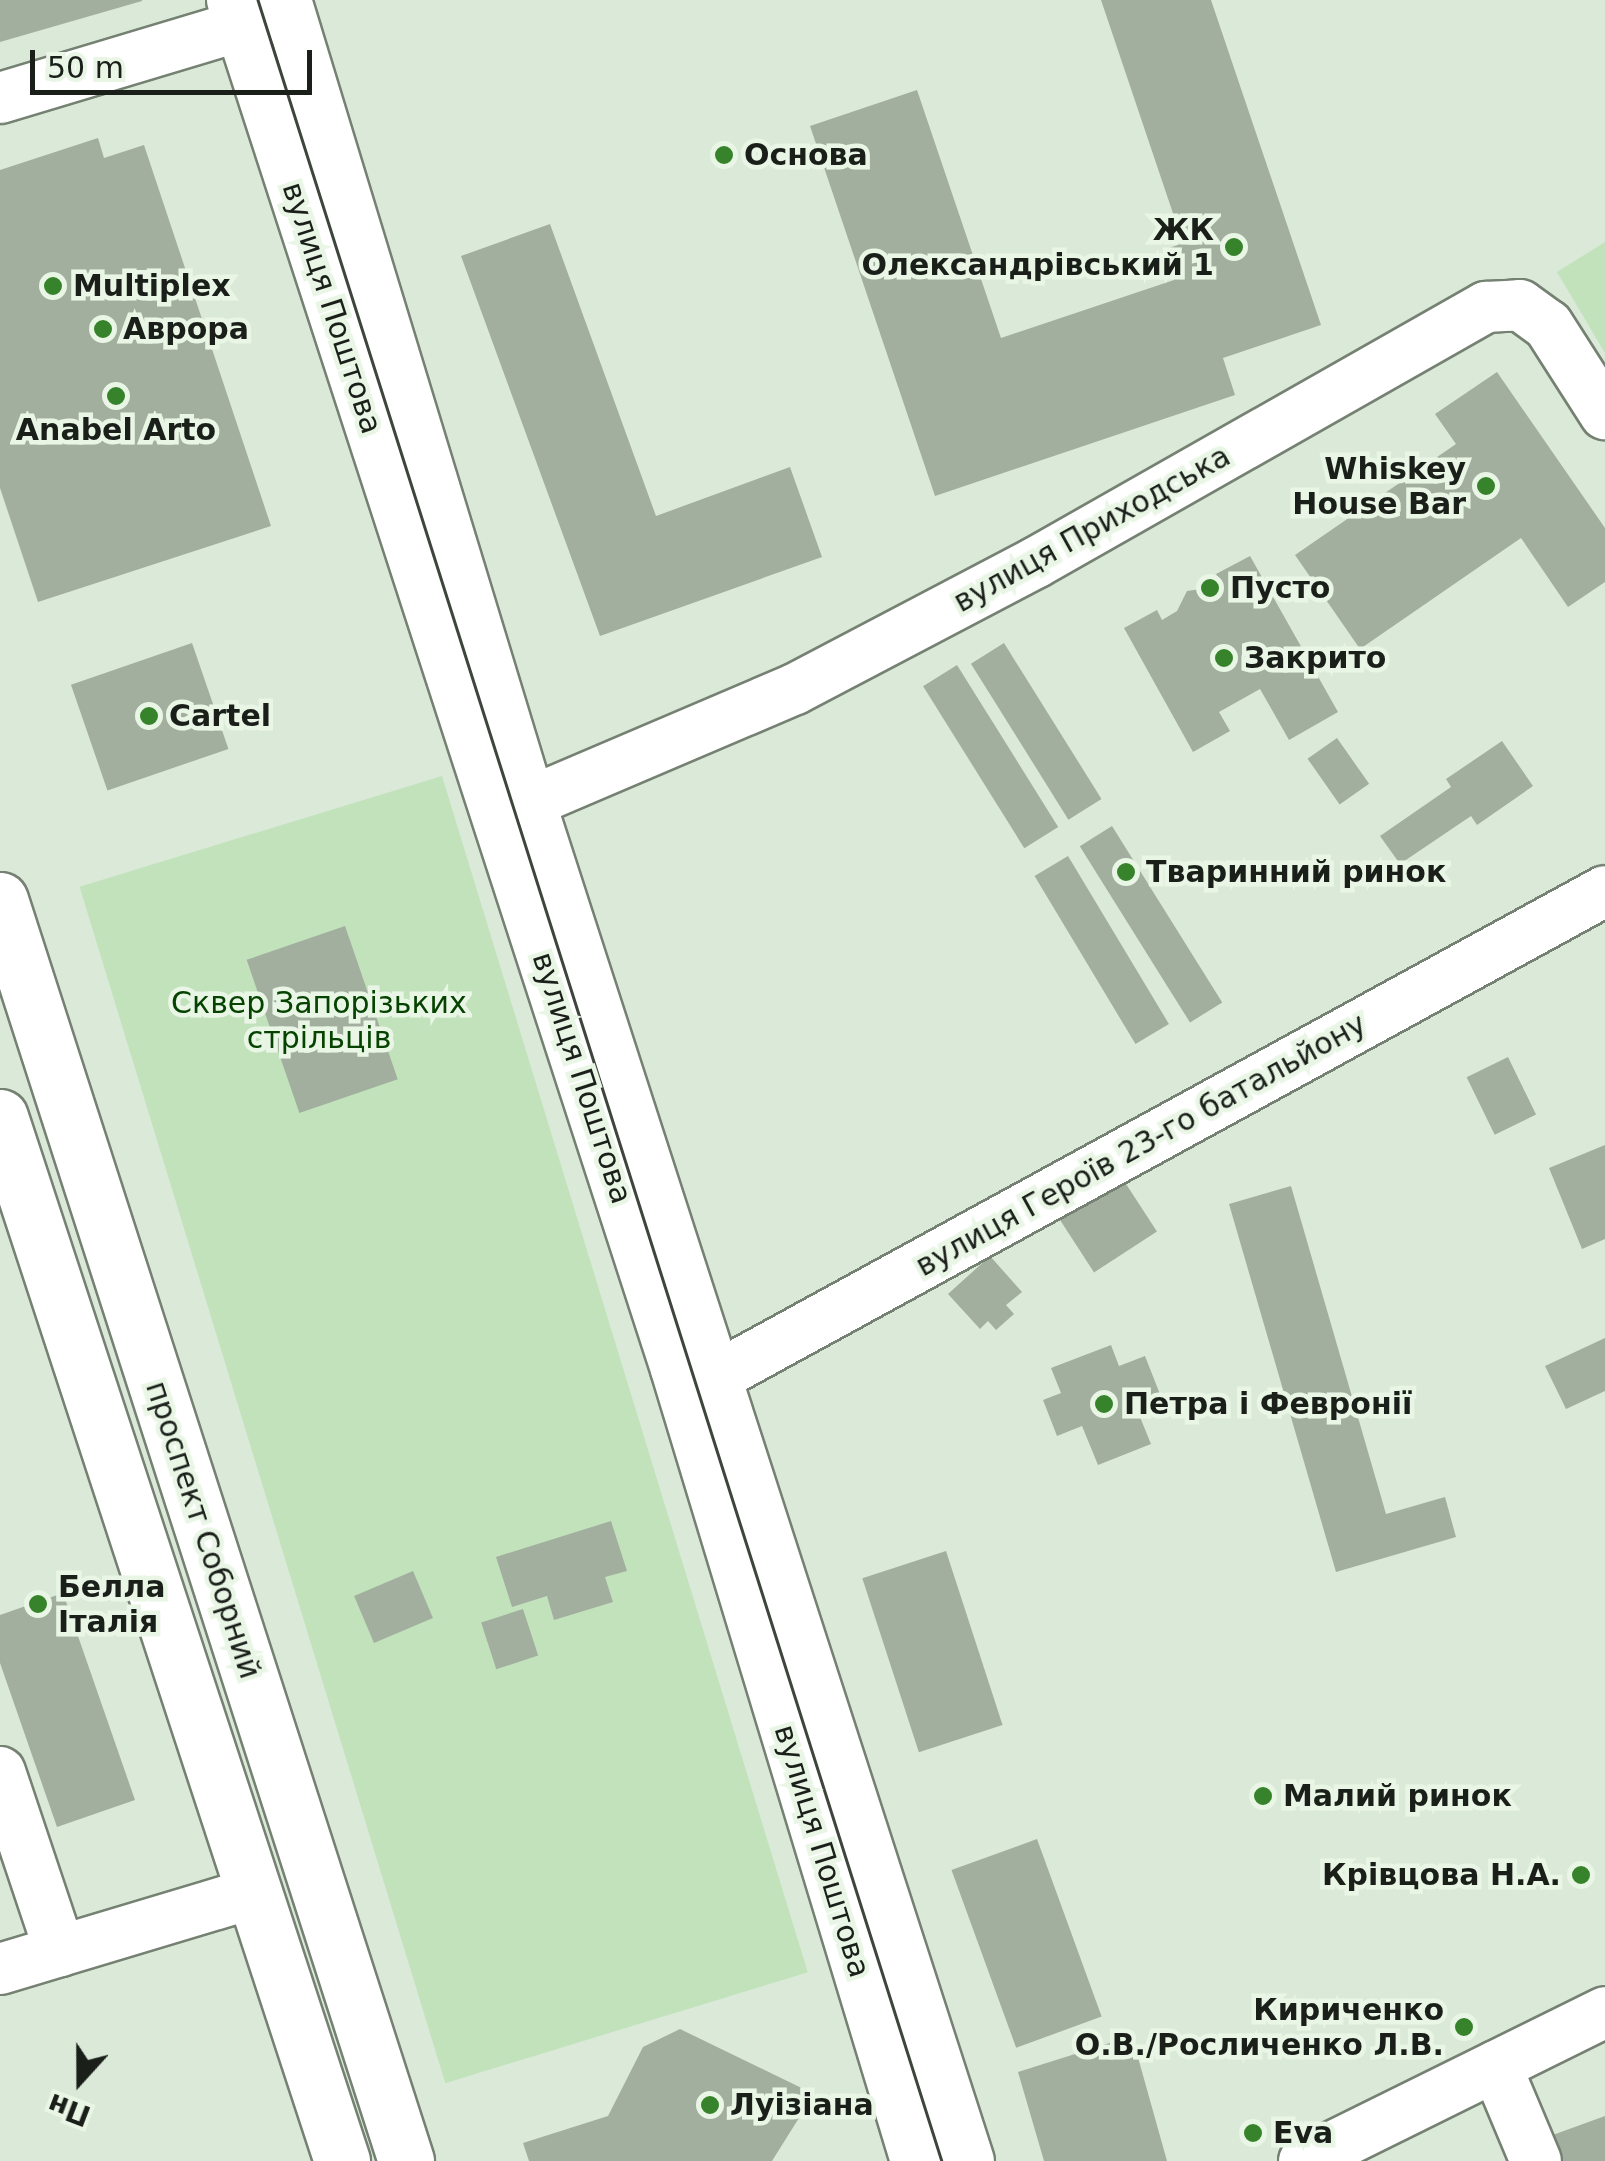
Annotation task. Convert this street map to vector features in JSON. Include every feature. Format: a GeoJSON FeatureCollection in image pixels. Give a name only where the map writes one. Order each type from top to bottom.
{"type":"FeatureCollection","features":[{"type":"Feature","properties":{"kind":"main road","name":"проспект Соборний"},"geometry":{"type":"LineString","coordinates":[[0,900],[406,2161]]}},
{"type":"Feature","properties":{"kind":"main road"},"geometry":{"type":"LineString","coordinates":[[0,1117],[342,2161]]}},
{"type":"Feature","properties":{"kind":"street"},"geometry":{"type":"LineString","coordinates":[[0,98],[236,13],[288,5]]}},
{"type":"Feature","properties":{"kind":"street","name":"вулиця Поштова"},"geometry":{"type":"LineString","coordinates":[[288,5],[530,802],[696,1373],[916,2161]]}},
{"type":"Feature","properties":{"kind":"street","name":"вулиця Поштова"},"geometry":{"type":"LineString","coordinates":[[236,13],[696,1373],[969,2161]]}},
{"type":"Feature","properties":{"kind":"street","name":"вулиця Приходська"},"geometry":{"type":"LineString","coordinates":[[530,802],[795,689],[1035,563],[1486,307],[1520,305],[1548,325],[1605,414]]}},
{"type":"Feature","properties":{"kind":"street","name":"вулиця Героїв 23-го батальйону"},"geometry":{"type":"LineString","coordinates":[[696,1373],[1605,890]]}},
{"type":"Feature","properties":{"kind":"street"},"geometry":{"type":"LineString","coordinates":[[0,1772],[60,1951]]}},
{"type":"Feature","properties":{"kind":"street"},"geometry":{"type":"LineString","coordinates":[[0,1969],[254,1892]]}},
{"type":"Feature","properties":{"kind":"street"},"geometry":{"type":"LineString","coordinates":[[1304,2161],[1605,2012]]}},
{"type":"Feature","properties":{"kind":"street"},"geometry":{"type":"LineString","coordinates":[[1496,2066],[1536,2161]]}},
{"type":"Feature","properties":{"kind":"green space"},"geometry":{"type":"Polygon","coordinates":[[[1605,242],[1605,353],[1557,272],[1605,242]]]}},
{"type":"Feature","properties":{"kind":"green space","name":"Сквер Запорізьких стрільців"},"geometry":{"type":"Polygon","coordinates":[[[442,776],[808,1972],[445,2083],[80,887],[442,776]]]}},
{"type":"Feature","properties":{"kind":"building"},"geometry":{"type":"Polygon","coordinates":[[[0,0],[142,0],[142,1],[0,42],[0,0]]]}},
{"type":"Feature","properties":{"kind":"building","name":"ЖК Олександрівський 1"},"geometry":{"type":"Polygon","coordinates":[[[1101,0],[1211,0],[1321,325],[1223,358],[1235,395],[935,496],[810,126],[917,90],[1001,338],[1174,280],[1164,250],[1183,243],[1101,0]]]}},
{"type":"Feature","properties":{"kind":"building","name":"Аврора"},"geometry":{"type":"Polygon","coordinates":[[[98,138],[104,158],[144,145],[271,526],[38,602],[0,488],[0,170],[98,138]]]}},
{"type":"Feature","properties":{"kind":"building"},"geometry":{"type":"Polygon","coordinates":[[[550,224],[656,516],[790,467],[822,557],[600,636],[461,256],[550,224]]]}},
{"type":"Feature","properties":{"kind":"building","name":"Whiskey House Bar"},"geometry":{"type":"Polygon","coordinates":[[[1497,372],[1605,528],[1605,582],[1568,607],[1521,538],[1360,649],[1295,555],[1456,444],[1435,414],[1497,372]]]}},
{"type":"Feature","properties":{"kind":"building","name":"Закрито"},"geometry":{"type":"Polygon","coordinates":[[[1250,556],[1338,712],[1289,740],[1260,689],[1219,712],[1230,731],[1193,752],[1124,628],[1157,610],[1162,620],[1177,611],[1187,591],[1223,586],[1216,574],[1250,556]]]}},
{"type":"Feature","properties":{"kind":"building","name":"Cartel"},"geometry":{"type":"Polygon","coordinates":[[[192,643],[228,749],[107,791],[71,685],[192,643]]]}},
{"type":"Feature","properties":{"kind":"building"},"geometry":{"type":"Polygon","coordinates":[[[1004,643],[1102,799],[1068,820],[971,664],[1004,643]]]}},
{"type":"Feature","properties":{"kind":"building"},"geometry":{"type":"Polygon","coordinates":[[[957,665],[1058,827],[1024,848],[923,686],[957,665]]]}},
{"type":"Feature","properties":{"kind":"building"},"geometry":{"type":"Polygon","coordinates":[[[1337,738],[1369,784],[1340,805],[1308,759],[1337,738]]]}},
{"type":"Feature","properties":{"kind":"building"},"geometry":{"type":"Polygon","coordinates":[[[1502,741],[1533,786],[1477,825],[1471,816],[1400,864],[1380,836],[1451,787],[1446,779],[1502,741]]]}},
{"type":"Feature","properties":{"kind":"building"},"geometry":{"type":"Polygon","coordinates":[[[1112,826],[1222,1002],[1190,1023],[1080,846],[1112,826]]]}},
{"type":"Feature","properties":{"kind":"building"},"geometry":{"type":"Polygon","coordinates":[[[1068,856],[1169,1024],[1136,1044],[1035,876],[1068,856]]]}},
{"type":"Feature","properties":{"kind":"building"},"geometry":{"type":"Polygon","coordinates":[[[345,926],[398,1079],[299,1113],[247,960],[345,926]]]}},
{"type":"Feature","properties":{"kind":"building"},"geometry":{"type":"Polygon","coordinates":[[[1508,1057],[1536,1115],[1495,1135],[1467,1077],[1508,1057]]]}},
{"type":"Feature","properties":{"kind":"building"},"geometry":{"type":"Polygon","coordinates":[[[1605,1145],[1605,1239],[1582,1249],[1549,1168],[1605,1145]]]}},
{"type":"Feature","properties":{"kind":"building"},"geometry":{"type":"Polygon","coordinates":[[[1115,1167],[1157,1232],[1094,1272],[1052,1208],[1115,1167]]]}},
{"type":"Feature","properties":{"kind":"building"},"geometry":{"type":"Polygon","coordinates":[[[1291,1186],[1386,1514],[1445,1497],[1456,1537],[1336,1572],[1229,1204],[1291,1186]]]}},
{"type":"Feature","properties":{"kind":"building"},"geometry":{"type":"Polygon","coordinates":[[[990,1256],[1022,1292],[1006,1305],[1014,1314],[996,1330],[988,1321],[980,1329],[948,1294],[990,1256]]]}},
{"type":"Feature","properties":{"kind":"building"},"geometry":{"type":"Polygon","coordinates":[[[1605,1338],[1605,1391],[1566,1409],[1545,1366],[1605,1338]]]}},
{"type":"Feature","properties":{"kind":"building","name":"Петра і Февронії"},"geometry":{"type":"Polygon","coordinates":[[[1111,1345],[1119,1366],[1145,1356],[1165,1407],[1140,1417],[1151,1444],[1098,1465],[1082,1426],[1057,1436],[1043,1400],[1061,1393],[1051,1368],[1111,1345]]]}},
{"type":"Feature","properties":{"kind":"building"},"geometry":{"type":"Polygon","coordinates":[[[611,1521],[627,1571],[605,1577],[613,1602],[554,1620],[547,1596],[512,1607],[496,1557],[611,1521]]]}},
{"type":"Feature","properties":{"kind":"building"},"geometry":{"type":"Polygon","coordinates":[[[946,1551],[1003,1725],[919,1752],[862,1578],[946,1551]]]}},
{"type":"Feature","properties":{"kind":"building"},"geometry":{"type":"Polygon","coordinates":[[[413,1571],[433,1618],[374,1643],[354,1596],[413,1571]]]}},
{"type":"Feature","properties":{"kind":"building"},"geometry":{"type":"Polygon","coordinates":[[[63,1593],[135,1800],[57,1827],[0,1663],[0,1615],[63,1593]]]}},
{"type":"Feature","properties":{"kind":"building"},"geometry":{"type":"Polygon","coordinates":[[[523,1609],[538,1656],[496,1669],[481,1623],[523,1609]]]}},
{"type":"Feature","properties":{"kind":"building"},"geometry":{"type":"Polygon","coordinates":[[[1037,1839],[1102,2017],[1016,2048],[951,1870],[1037,1839]]]}},
{"type":"Feature","properties":{"kind":"building","name":"Луізіана"},"geometry":{"type":"Polygon","coordinates":[[[680,2029],[814,2094],[772,2161],[529,2161],[523,2143],[608,2116],[643,2047],[680,2029]]]}},
{"type":"Feature","properties":{"kind":"building"},"geometry":{"type":"Polygon","coordinates":[[[1132,2036],[1167,2161],[1044,2161],[1018,2072],[1132,2036]]]}},
{"type":"Feature","properties":{"kind":"building"},"geometry":{"type":"Polygon","coordinates":[[[1605,2116],[1605,2161],[1560,2161],[1550,2136],[1605,2116]]]}},
{"type":"Feature","properties":{"kind":"tram line"},"geometry":{"type":"LineString","coordinates":[[258,0],[942,2161]]}},
{"type":"Feature","properties":{"kind":"place","name":"Основа"},"geometry":{"type":"Point","coordinates":[724,155]}},
{"type":"Feature","properties":{"kind":"place","name":"ЖК Олександрівський 1"},"geometry":{"type":"Point","coordinates":[1234,247]}},
{"type":"Feature","properties":{"kind":"place","name":"Multiplex"},"geometry":{"type":"Point","coordinates":[53,286]}},
{"type":"Feature","properties":{"kind":"place","name":"Аврора"},"geometry":{"type":"Point","coordinates":[103,329]}},
{"type":"Feature","properties":{"kind":"place","name":"Anabel Arto"},"geometry":{"type":"Point","coordinates":[116,396]}},
{"type":"Feature","properties":{"kind":"place","name":"Whiskey House Bar"},"geometry":{"type":"Point","coordinates":[1486,486]}},
{"type":"Feature","properties":{"kind":"place","name":"Пусто"},"geometry":{"type":"Point","coordinates":[1210,588]}},
{"type":"Feature","properties":{"kind":"place","name":"Закрито"},"geometry":{"type":"Point","coordinates":[1224,658]}},
{"type":"Feature","properties":{"kind":"place","name":"Cartel"},"geometry":{"type":"Point","coordinates":[149,716]}},
{"type":"Feature","properties":{"kind":"place","name":"Тваринний ринок"},"geometry":{"type":"Point","coordinates":[1126,872]}},
{"type":"Feature","properties":{"kind":"place","name":"Петра і Февронії"},"geometry":{"type":"Point","coordinates":[1104,1404]}},
{"type":"Feature","properties":{"kind":"place","name":"Белла Італія"},"geometry":{"type":"Point","coordinates":[38,1604]}},
{"type":"Feature","properties":{"kind":"place","name":"Малий ринок"},"geometry":{"type":"Point","coordinates":[1263,1796]}},
{"type":"Feature","properties":{"kind":"place","name":"Крівцова Н.А."},"geometry":{"type":"Point","coordinates":[1581,1875]}},
{"type":"Feature","properties":{"kind":"place","name":"Кириченко О.В./Росличенко Л.В."},"geometry":{"type":"Point","coordinates":[1464,2027]}},
{"type":"Feature","properties":{"kind":"place","name":"Луізіана"},"geometry":{"type":"Point","coordinates":[710,2105]}},
{"type":"Feature","properties":{"kind":"place","name":"Eva"},"geometry":{"type":"Point","coordinates":[1253,2133]}}]}
